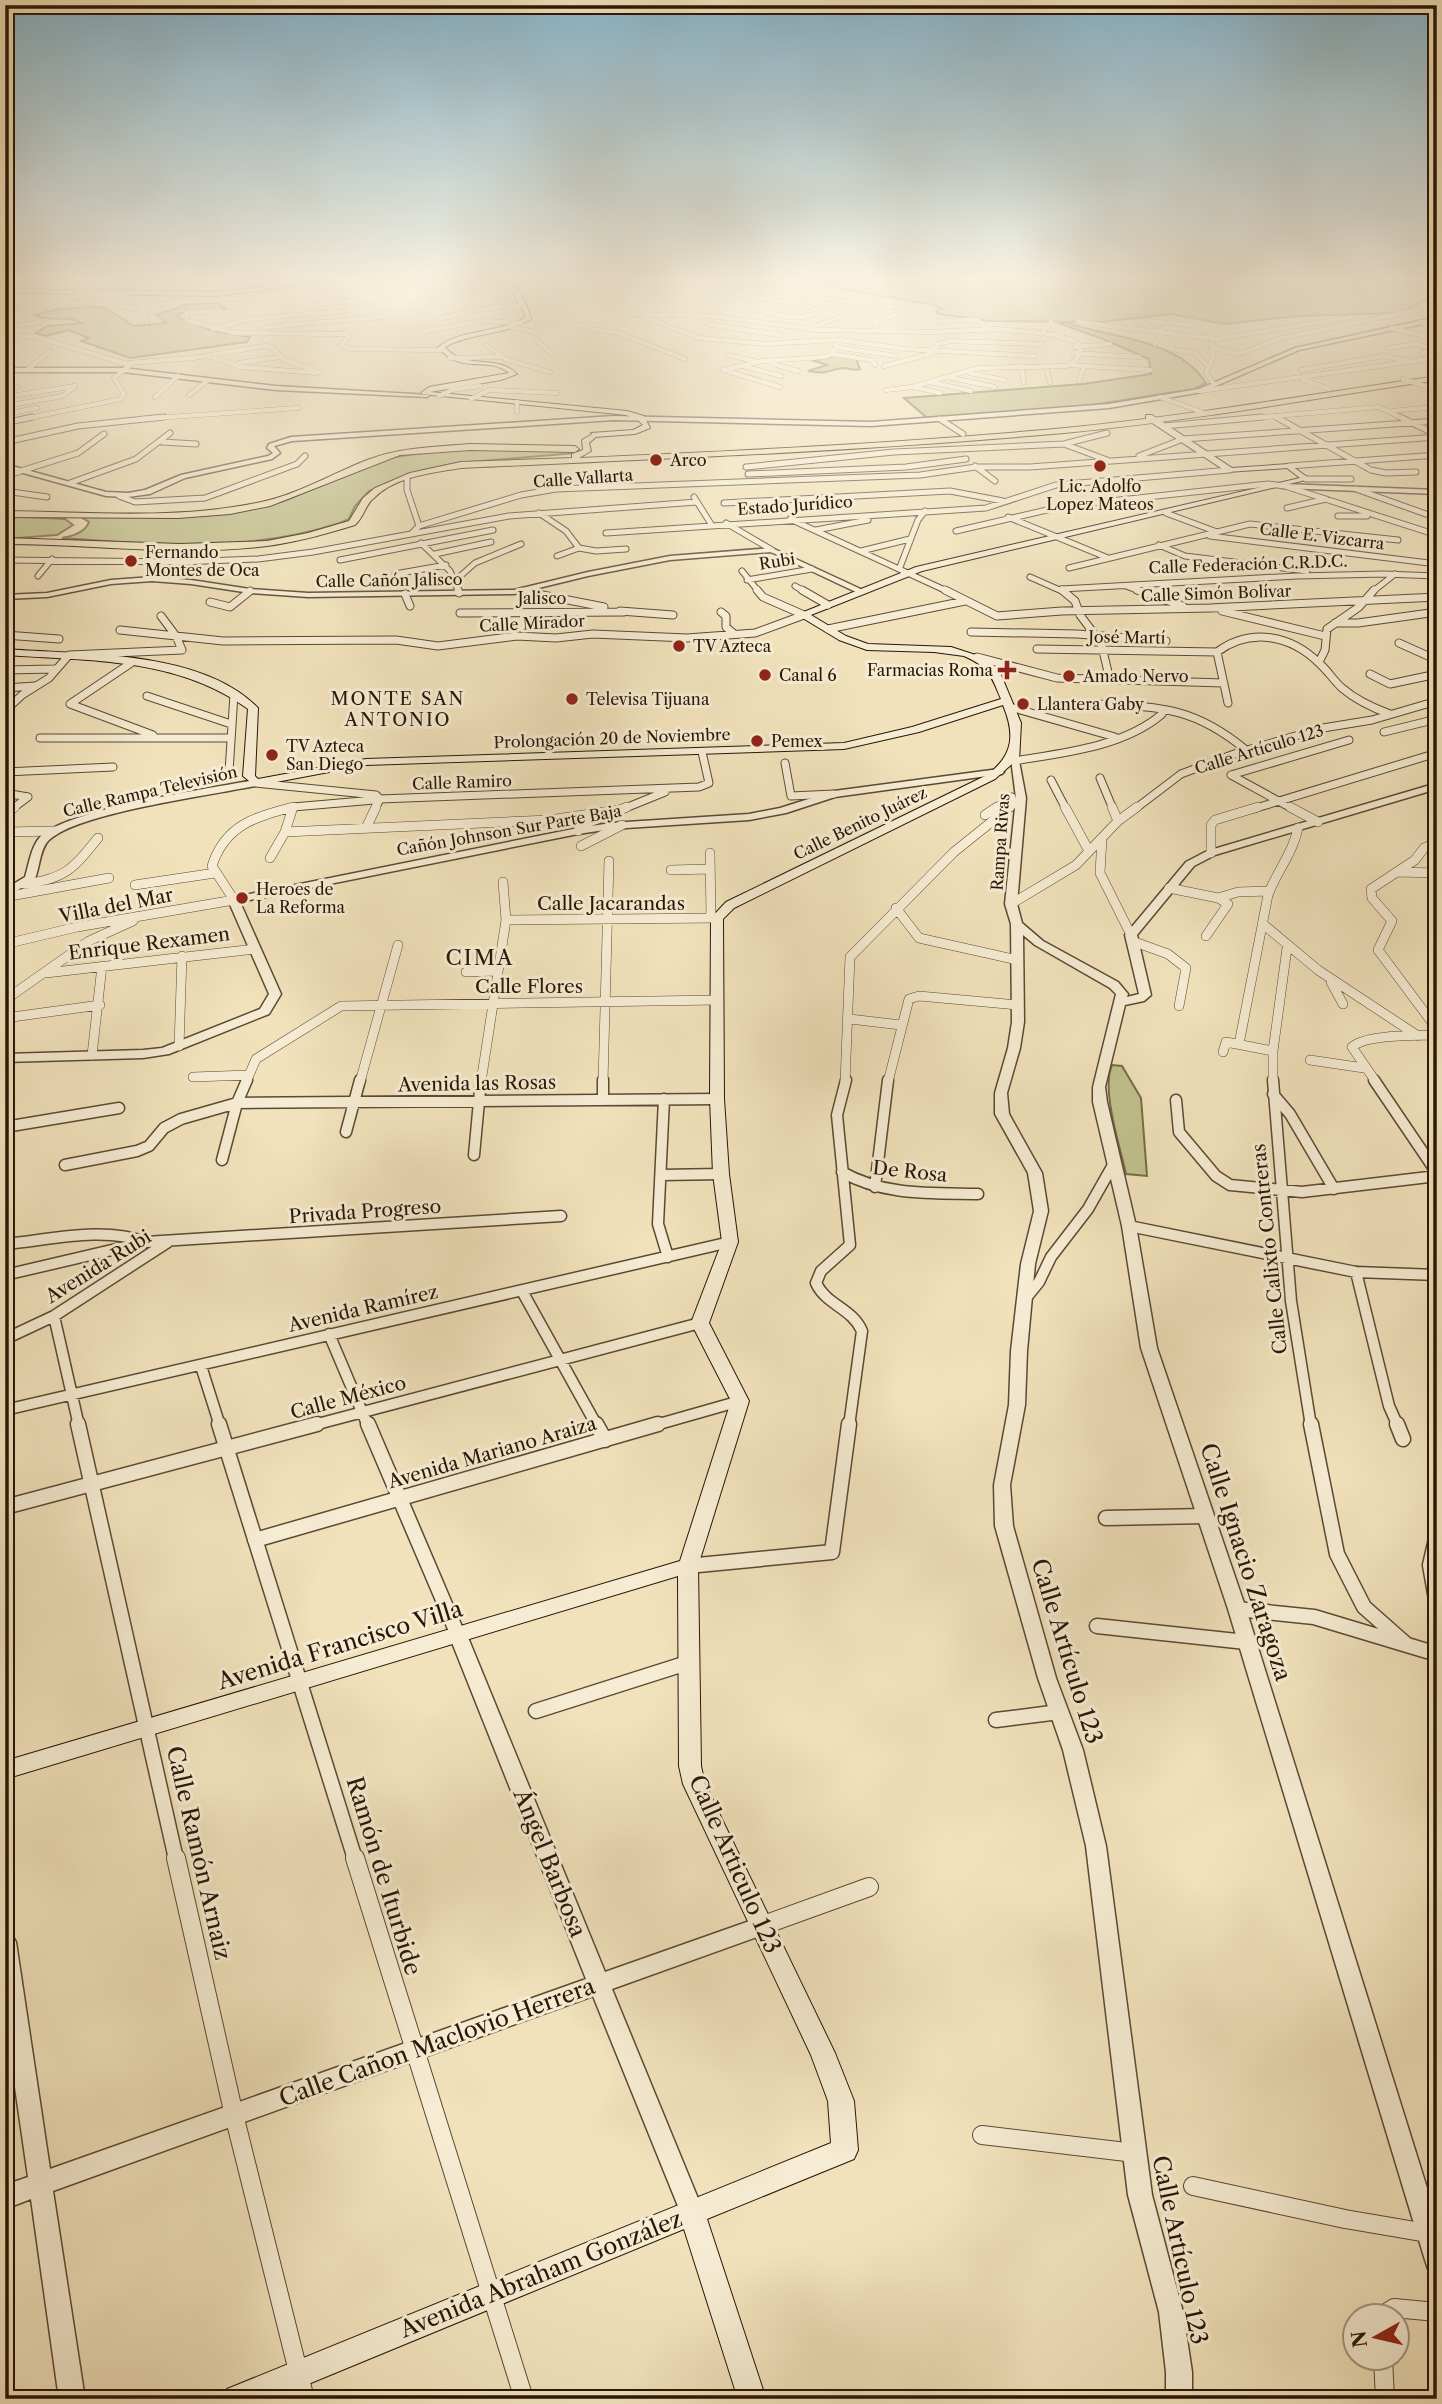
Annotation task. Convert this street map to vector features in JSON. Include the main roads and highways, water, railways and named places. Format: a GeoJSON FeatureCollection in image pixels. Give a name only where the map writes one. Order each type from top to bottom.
{"type":"FeatureCollection","features":[{"type":"Feature","properties":{"kind":"main road"},"geometry":{"type":"LineString","coordinates":[[424,393],[627,413],[641,418],[647,426],[643,429],[528,447]]}},
{"type":"Feature","properties":{"kind":"main road"},"geometry":{"type":"LineString","coordinates":[[5,541],[234,547],[266,543],[352,523],[363,513],[369,497],[407,477],[461,465],[589,454],[851,448],[1156,421],[1198,410],[1304,393]]}},
{"type":"Feature","properties":{"kind":"main road"},"geometry":{"type":"LineString","coordinates":[[1198,410],[1315,393]]}},
{"type":"Feature","properties":{"kind":"main road"},"geometry":{"type":"LineString","coordinates":[[5,514],[178,515],[230,511],[267,503],[374,460],[399,453],[447,447],[528,447],[589,454],[646,453],[872,442],[1156,421],[1230,470],[1289,466],[1306,479],[910,572],[804,615],[848,641],[871,648],[943,650],[977,657],[994,670],[1008,703]]}},
{"type":"Feature","properties":{"kind":"main road"},"geometry":{"type":"LineString","coordinates":[[589,454],[584,442],[594,435]]}},
{"type":"Feature","properties":{"kind":"main road"},"geometry":{"type":"LineString","coordinates":[[851,448],[872,442]]}},
{"type":"Feature","properties":{"kind":"main road"},"geometry":{"type":"LineString","coordinates":[[42,540],[77,528],[61,515]]}},
{"type":"Feature","properties":{"kind":"main road"},"geometry":{"type":"LineString","coordinates":[[5,652],[131,663],[189,674],[234,694],[253,708],[248,762],[268,771],[292,774]]}},
{"type":"Feature","properties":{"kind":"main road","name":"Prolongación 20 de Noviembre"},"geometry":{"type":"LineString","coordinates":[[248,762],[249,776],[255,783],[335,765],[405,759],[828,747],[863,743],[1008,703]]}},
{"type":"Feature","properties":{"kind":"main road","name":"Calle Benito Juárez"},"geometry":{"type":"LineString","coordinates":[[740,1401],[700,1323],[730,1242],[721,1174],[717,1099],[718,1000],[714,918],[730,905],[999,772],[1014,757],[1017,733],[1008,703]]}},
{"type":"Feature","properties":{"kind":"main road","name":"Calle Articulo 123"},"geometry":{"type":"LineString","coordinates":[[740,1401],[688,1566],[690,1766],[694,1784],[823,2053],[841,2101],[845,2150]]}},
{"type":"Feature","properties":{"kind":"main road","name":"Avenida Francisco Villa"},"geometry":{"type":"LineString","coordinates":[[5,1770],[688,1566]]}},
{"type":"Feature","properties":{"kind":"main road","name":"Avenida Abraham González"},"geometry":{"type":"LineString","coordinates":[[237,2399],[302,2386],[491,2295],[845,2150]]}},
{"type":"Feature","properties":{"kind":"main road","name":"Ángel Barbosa"},"geometry":{"type":"LineString","coordinates":[[692,2213],[752,2399]]}},
{"type":"Feature","properties":{"kind":"place","name":"Arco"},"geometry":{"type":"Point","coordinates":[656,460]}},
{"type":"Feature","properties":{"kind":"place","name":"Lic. Adolfo Lopez Mateos"},"geometry":{"type":"Point","coordinates":[1100,466]}},
{"type":"Feature","properties":{"kind":"place","name":"Fernando Montes de Oca"},"geometry":{"type":"Point","coordinates":[131,561]}},
{"type":"Feature","properties":{"kind":"place","name":"TV Azteca"},"geometry":{"type":"Point","coordinates":[679,646]}},
{"type":"Feature","properties":{"kind":"place","name":"Farmacias Roma"},"geometry":{"type":"Point","coordinates":[1007,670]}},
{"type":"Feature","properties":{"kind":"place","name":"Canal 6"},"geometry":{"type":"Point","coordinates":[765,675]}},
{"type":"Feature","properties":{"kind":"place","name":"Amado Nervo"},"geometry":{"type":"Point","coordinates":[1069,676]}},
{"type":"Feature","properties":{"kind":"place","name":"Televisa Tijuana"},"geometry":{"type":"Point","coordinates":[572,699]}},
{"type":"Feature","properties":{"kind":"place","name":"Llantera Gaby"},"geometry":{"type":"Point","coordinates":[1023,704]}},
{"type":"Feature","properties":{"kind":"place","name":"Pemex"},"geometry":{"type":"Point","coordinates":[757,741]}},
{"type":"Feature","properties":{"kind":"place","name":"TV Azteca San Diego"},"geometry":{"type":"Point","coordinates":[272,755]}},
{"type":"Feature","properties":{"kind":"place","name":"Heroes de La Reforma"},"geometry":{"type":"Point","coordinates":[242,898]}},
{"type":"Feature","properties":{"kind":"district","name":"MONTE SAN ANTONIO"},"geometry":{"type":"Point","coordinates":[398,709]}},
{"type":"Feature","properties":{"kind":"district","name":"CIMA"},"geometry":{"type":"Point","coordinates":[480,958]}}]}
